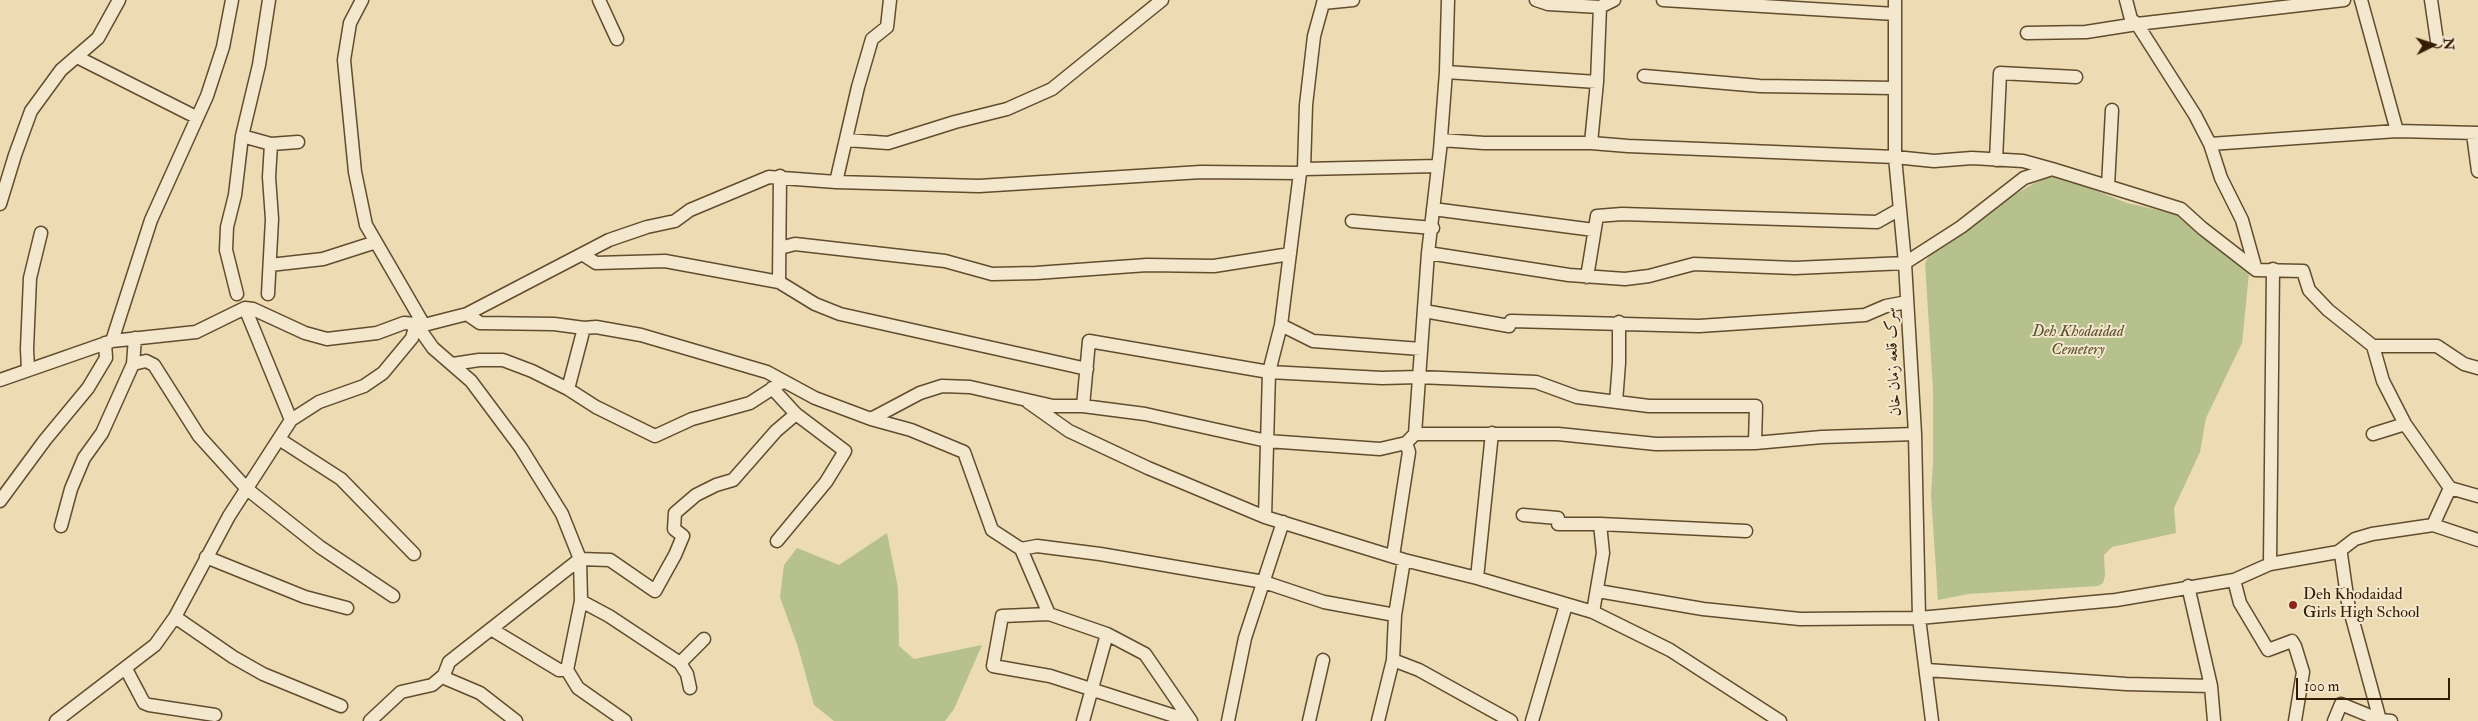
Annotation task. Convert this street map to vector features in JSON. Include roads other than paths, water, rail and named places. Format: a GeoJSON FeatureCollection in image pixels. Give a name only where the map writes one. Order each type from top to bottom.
{"type":"FeatureCollection","features":[{"type":"Feature","properties":{"kind":"street"},"geometry":{"type":"LineString","coordinates":[[0,204],[15,155],[32,111],[61,70],[98,38],[119,0]]}},
{"type":"Feature","properties":{"kind":"street"},"geometry":{"type":"LineString","coordinates":[[0,501],[45,440],[88,388],[106,358],[109,342],[150,220],[207,96],[223,47],[232,0]]}},
{"type":"Feature","properties":{"kind":"street"},"geometry":{"type":"LineString","coordinates":[[237,294],[226,250],[227,227],[235,194],[242,136],[259,65],[269,0]]}},
{"type":"Feature","properties":{"kind":"street"},"geometry":{"type":"LineString","coordinates":[[362,0],[350,23],[344,60],[355,172],[366,225],[433,348],[471,381],[521,448],[562,514],[580,560],[581,601],[567,670],[578,688],[625,721]]}},
{"type":"Feature","properties":{"kind":"street"},"geometry":{"type":"LineString","coordinates":[[599,0],[617,39]]}},
{"type":"Feature","properties":{"kind":"street"},"geometry":{"type":"LineString","coordinates":[[836,182],[858,87],[872,39],[886,27],[890,0]]}},
{"type":"Feature","properties":{"kind":"street"},"geometry":{"type":"LineString","coordinates":[[847,140],[888,144],[1007,109],[1052,89],[1162,0]]}},
{"type":"Feature","properties":{"kind":"street"},"geometry":{"type":"LineString","coordinates":[[1265,517],[1269,372],[1281,325],[1302,171],[1306,105],[1314,36],[1323,1],[1353,0]]}},
{"type":"Feature","properties":{"kind":"street"},"geometry":{"type":"LineString","coordinates":[[1378,721],[1393,660],[1399,558],[1410,438],[1421,349],[1428,253],[1441,140],[1446,72],[1448,0]]}},
{"type":"Feature","properties":{"kind":"street"},"geometry":{"type":"LineString","coordinates":[[1536,0],[1548,4],[1600,7],[1614,0]]}},
{"type":"Feature","properties":{"kind":"street"},"geometry":{"type":"LineString","coordinates":[[1663,0],[1895,14]]}},
{"type":"Feature","properties":{"kind":"street","name":"سرک قلعه زمان خان"},"geometry":{"type":"LineString","coordinates":[[1895,0],[1895,157],[1905,263],[1915,434],[1919,618],[1932,721]]}},
{"type":"Feature","properties":{"kind":"street"},"geometry":{"type":"LineString","coordinates":[[2126,0],[2131,20],[2137,24],[2195,115],[2210,144],[2221,178],[2242,220],[2256,270]]}},
{"type":"Feature","properties":{"kind":"street"},"geometry":{"type":"LineString","coordinates":[[2027,33],[2086,32],[2137,24],[2344,0]]}},
{"type":"Feature","properties":{"kind":"street"},"geometry":{"type":"LineString","coordinates":[[2361,0],[2397,131]]}},
{"type":"Feature","properties":{"kind":"street"},"geometry":{"type":"LineString","coordinates":[[2431,0],[2437,41]]}},
{"type":"Feature","properties":{"kind":"street"},"geometry":{"type":"LineString","coordinates":[[1591,142],[1597,82],[1600,7]]}},
{"type":"Feature","properties":{"kind":"street"},"geometry":{"type":"LineString","coordinates":[[76,57],[196,117]]}},
{"type":"Feature","properties":{"kind":"street"},"geometry":{"type":"LineString","coordinates":[[1446,72],[1597,82]]}},
{"type":"Feature","properties":{"kind":"street"},"geometry":{"type":"LineString","coordinates":[[1996,160],[2000,73],[2076,77]]}},
{"type":"Feature","properties":{"kind":"street"},"geometry":{"type":"LineString","coordinates":[[1644,76],[1760,86],[1894,88]]}},
{"type":"Feature","properties":{"kind":"street"},"geometry":{"type":"LineString","coordinates":[[2108,186],[2112,110]]}},
{"type":"Feature","properties":{"kind":"street"},"geometry":{"type":"LineString","coordinates":[[2210,144],[2397,131],[2476,133],[2478,171]]}},
{"type":"Feature","properties":{"kind":"street"},"geometry":{"type":"LineString","coordinates":[[242,136],[271,144],[298,142]]}},
{"type":"Feature","properties":{"kind":"street"},"geometry":{"type":"LineString","coordinates":[[1441,140],[1484,143],[1591,142],[1638,147],[1895,157],[1934,161],[1972,158],[2023,161],[2181,209],[2256,270],[2303,271],[2309,290],[2328,310],[2373,346],[2383,381],[2404,424],[2450,488],[2478,496]]}},
{"type":"Feature","properties":{"kind":"street"},"geometry":{"type":"LineString","coordinates":[[268,294],[272,219],[269,177],[271,144]]}},
{"type":"Feature","properties":{"kind":"street"},"geometry":{"type":"LineString","coordinates":[[0,380],[109,342],[196,332],[245,308],[253,309],[305,334],[327,339],[377,332],[404,323],[420,324],[467,314],[609,240],[647,227],[675,222],[690,210],[769,177],[780,176],[836,182],[979,186],[1201,172],[1302,171],[1438,166]]}},
{"type":"Feature","properties":{"kind":"street"},"geometry":{"type":"LineString","coordinates":[[1428,253],[1587,277],[1625,279],[1649,276],[1694,264],[1795,268],[1905,263],[1961,227],[2024,178],[2052,169]]}},
{"type":"Feature","properties":{"kind":"street"},"geometry":{"type":"LineString","coordinates":[[779,282],[780,176]]}},
{"type":"Feature","properties":{"kind":"street"},"geometry":{"type":"LineString","coordinates":[[1433,209],[1594,230]]}},
{"type":"Feature","properties":{"kind":"street"},"geometry":{"type":"LineString","coordinates":[[1587,277],[1597,216],[1877,222],[1900,209]]}},
{"type":"Feature","properties":{"kind":"street"},"geometry":{"type":"LineString","coordinates":[[1352,221],[1432,228]]}},
{"type":"Feature","properties":{"kind":"street"},"geometry":{"type":"LineString","coordinates":[[28,370],[27,331],[30,278],[41,233]]}},
{"type":"Feature","properties":{"kind":"street"},"geometry":{"type":"LineString","coordinates":[[270,266],[323,259],[376,242]]}},
{"type":"Feature","properties":{"kind":"street"},"geometry":{"type":"LineString","coordinates":[[780,248],[794,244],[945,261],[992,274],[1036,274],[1147,264],[1214,266],[1290,254]]}},
{"type":"Feature","properties":{"kind":"street"},"geometry":{"type":"LineString","coordinates":[[582,254],[596,263],[665,261],[779,282],[815,304],[840,314],[1087,369]]}},
{"type":"Feature","properties":{"kind":"street"},"geometry":{"type":"LineString","coordinates":[[2270,564],[2273,269]]}},
{"type":"Feature","properties":{"kind":"street"},"geometry":{"type":"LineString","coordinates":[[1424,311],[1509,326],[1512,320],[1699,326],[1855,316],[1907,302]]}},
{"type":"Feature","properties":{"kind":"street"},"geometry":{"type":"LineString","coordinates":[[245,308],[291,420]]}},
{"type":"Feature","properties":{"kind":"street"},"geometry":{"type":"LineString","coordinates":[[467,314],[480,323],[554,324],[584,328],[596,327],[641,335],[767,372],[814,398],[871,419],[911,430],[964,452],[992,530],[1021,550],[1048,614]]}},
{"type":"Feature","properties":{"kind":"street"},"geometry":{"type":"LineString","coordinates":[[1616,402],[1619,363],[1619,322]]}},
{"type":"Feature","properties":{"kind":"street"},"geometry":{"type":"LineString","coordinates":[[56,721],[155,645],[175,617],[206,557],[291,420],[319,402],[364,386],[383,373],[412,338],[420,324]]}},
{"type":"Feature","properties":{"kind":"street"},"geometry":{"type":"LineString","coordinates":[[1281,325],[1314,341],[1421,349]]}},
{"type":"Feature","properties":{"kind":"street"},"geometry":{"type":"LineString","coordinates":[[568,389],[584,328]]}},
{"type":"Feature","properties":{"kind":"street"},"geometry":{"type":"LineString","coordinates":[[61,526],[71,489],[84,458],[102,433],[133,364],[135,338]]}},
{"type":"Feature","properties":{"kind":"street"},"geometry":{"type":"LineString","coordinates":[[1083,406],[1089,341],[1269,372],[1382,378],[1418,377],[1536,382],[1577,396],[1649,406],[1756,406],[1755,443]]}},
{"type":"Feature","properties":{"kind":"street"},"geometry":{"type":"LineString","coordinates":[[2373,346],[2437,346],[2464,364],[2478,368]]}},
{"type":"Feature","properties":{"kind":"street"},"geometry":{"type":"LineString","coordinates":[[453,364],[479,360],[503,360],[532,371],[568,389],[596,407],[654,436],[692,419],[750,403],[784,381]]}},
{"type":"Feature","properties":{"kind":"street"},"geometry":{"type":"LineString","coordinates":[[133,364],[146,361],[154,365],[199,436],[247,489],[320,547],[393,596]]}},
{"type":"Feature","properties":{"kind":"street"},"geometry":{"type":"LineString","coordinates":[[871,419],[920,393],[942,386],[970,387],[1054,406],[1083,406],[1145,414],[1267,441],[1380,449],[1410,438],[1492,434],[1558,434],[1656,444],[1755,443],[1822,437],[1915,434]]}},
{"type":"Feature","properties":{"kind":"street"},"geometry":{"type":"LineString","coordinates":[[772,388],[796,414],[845,450],[826,482],[777,541]]}},
{"type":"Feature","properties":{"kind":"street"},"geometry":{"type":"LineString","coordinates":[[1019,397],[1069,431],[1148,468],[1265,517],[1399,558],[1477,578],[1593,612],[1670,650],[1780,721]]}},
{"type":"Feature","properties":{"kind":"street"},"geometry":{"type":"LineString","coordinates":[[370,721],[401,692],[432,685],[444,675],[449,662],[580,560],[610,560],[655,591],[683,536],[674,528],[675,513],[696,495],[716,485],[733,480],[776,431],[796,414]]}},
{"type":"Feature","properties":{"kind":"street"},"geometry":{"type":"LineString","coordinates":[[2374,434],[2404,424]]}},
{"type":"Feature","properties":{"kind":"street"},"geometry":{"type":"LineString","coordinates":[[1477,578],[1492,434]]}},
{"type":"Feature","properties":{"kind":"street"},"geometry":{"type":"LineString","coordinates":[[279,438],[340,479],[414,554]]}},
{"type":"Feature","properties":{"kind":"street"},"geometry":{"type":"LineString","coordinates":[[2433,525],[2450,488]]}},
{"type":"Feature","properties":{"kind":"street"},"geometry":{"type":"LineString","coordinates":[[1523,515],[1558,518],[1558,524],[1600,524],[1746,531]]}},
{"type":"Feature","properties":{"kind":"street"},"geometry":{"type":"LineString","coordinates":[[1228,721],[1245,638],[1283,522]]}},
{"type":"Feature","properties":{"kind":"street"},"geometry":{"type":"LineString","coordinates":[[1593,612],[1603,553],[1600,524]]}},
{"type":"Feature","properties":{"kind":"street"},"geometry":{"type":"LineString","coordinates":[[1598,591],[1703,609],[1800,619],[1919,618],[2116,600],[2188,586],[2234,580],[2270,564],[2338,552],[2355,539],[2372,534],[2433,525],[2478,540]]}},
{"type":"Feature","properties":{"kind":"street"},"geometry":{"type":"LineString","coordinates":[[1021,550],[1037,546],[1100,554],[1264,582],[1324,602],[1395,615]]}},
{"type":"Feature","properties":{"kind":"street"},"geometry":{"type":"LineString","coordinates":[[2338,552],[2341,554],[2348,604],[2385,720]]}},
{"type":"Feature","properties":{"kind":"street"},"geometry":{"type":"LineString","coordinates":[[206,557],[305,597],[347,608]]}},
{"type":"Feature","properties":{"kind":"street"},"geometry":{"type":"LineString","coordinates":[[2234,580],[2240,603],[2268,650],[2292,641],[2295,646],[2303,672],[2295,721]]}},
{"type":"Feature","properties":{"kind":"street"},"geometry":{"type":"LineString","coordinates":[[2188,586],[2211,686],[2214,721]]}},
{"type":"Feature","properties":{"kind":"street"},"geometry":{"type":"LineString","coordinates":[[581,601],[609,616],[680,663],[687,674],[690,688]]}},
{"type":"Feature","properties":{"kind":"street"},"geometry":{"type":"LineString","coordinates":[[1532,721],[1566,604]]}},
{"type":"Feature","properties":{"kind":"street"},"geometry":{"type":"LineString","coordinates":[[1048,614],[1107,634],[1145,654],[1191,721],[1050,676],[993,666],[1002,616],[1048,614]]}},
{"type":"Feature","properties":{"kind":"street"},"geometry":{"type":"LineString","coordinates":[[175,617],[233,657],[263,674],[341,706]]}},
{"type":"Feature","properties":{"kind":"street"},"geometry":{"type":"LineString","coordinates":[[491,629],[559,670],[567,670]]}},
{"type":"Feature","properties":{"kind":"street"},"geometry":{"type":"LineString","coordinates":[[1083,721],[1107,634]]}},
{"type":"Feature","properties":{"kind":"street"},"geometry":{"type":"LineString","coordinates":[[680,663],[704,639]]}},
{"type":"Feature","properties":{"kind":"street"},"geometry":{"type":"LineString","coordinates":[[1309,721],[1323,660]]}},
{"type":"Feature","properties":{"kind":"street"},"geometry":{"type":"LineString","coordinates":[[1393,660],[1419,670],[1511,721]]}},
{"type":"Feature","properties":{"kind":"street"},"geometry":{"type":"LineString","coordinates":[[126,669],[144,703],[148,706],[215,715]]}},
{"type":"Feature","properties":{"kind":"street"},"geometry":{"type":"LineString","coordinates":[[1927,670],[2126,684],[2211,686]]}},
{"type":"Feature","properties":{"kind":"street"},"geometry":{"type":"LineString","coordinates":[[444,675],[447,679],[480,694],[516,721]]}},
{"type":"Feature","properties":{"kind":"street"},"geometry":{"type":"LineString","coordinates":[[2334,721],[2341,704],[2385,720]]}},
{"type":"Feature","properties":{"kind":"place","name":"Deh Khodaidad Girls High School"},"geometry":{"type":"Point","coordinates":[2293,605]}},
{"type":"Feature","properties":{"kind":"park label","name":"Deh Khodaidad Cemetery"},"geometry":{"type":"Point","coordinates":[2078,342]}}]}
